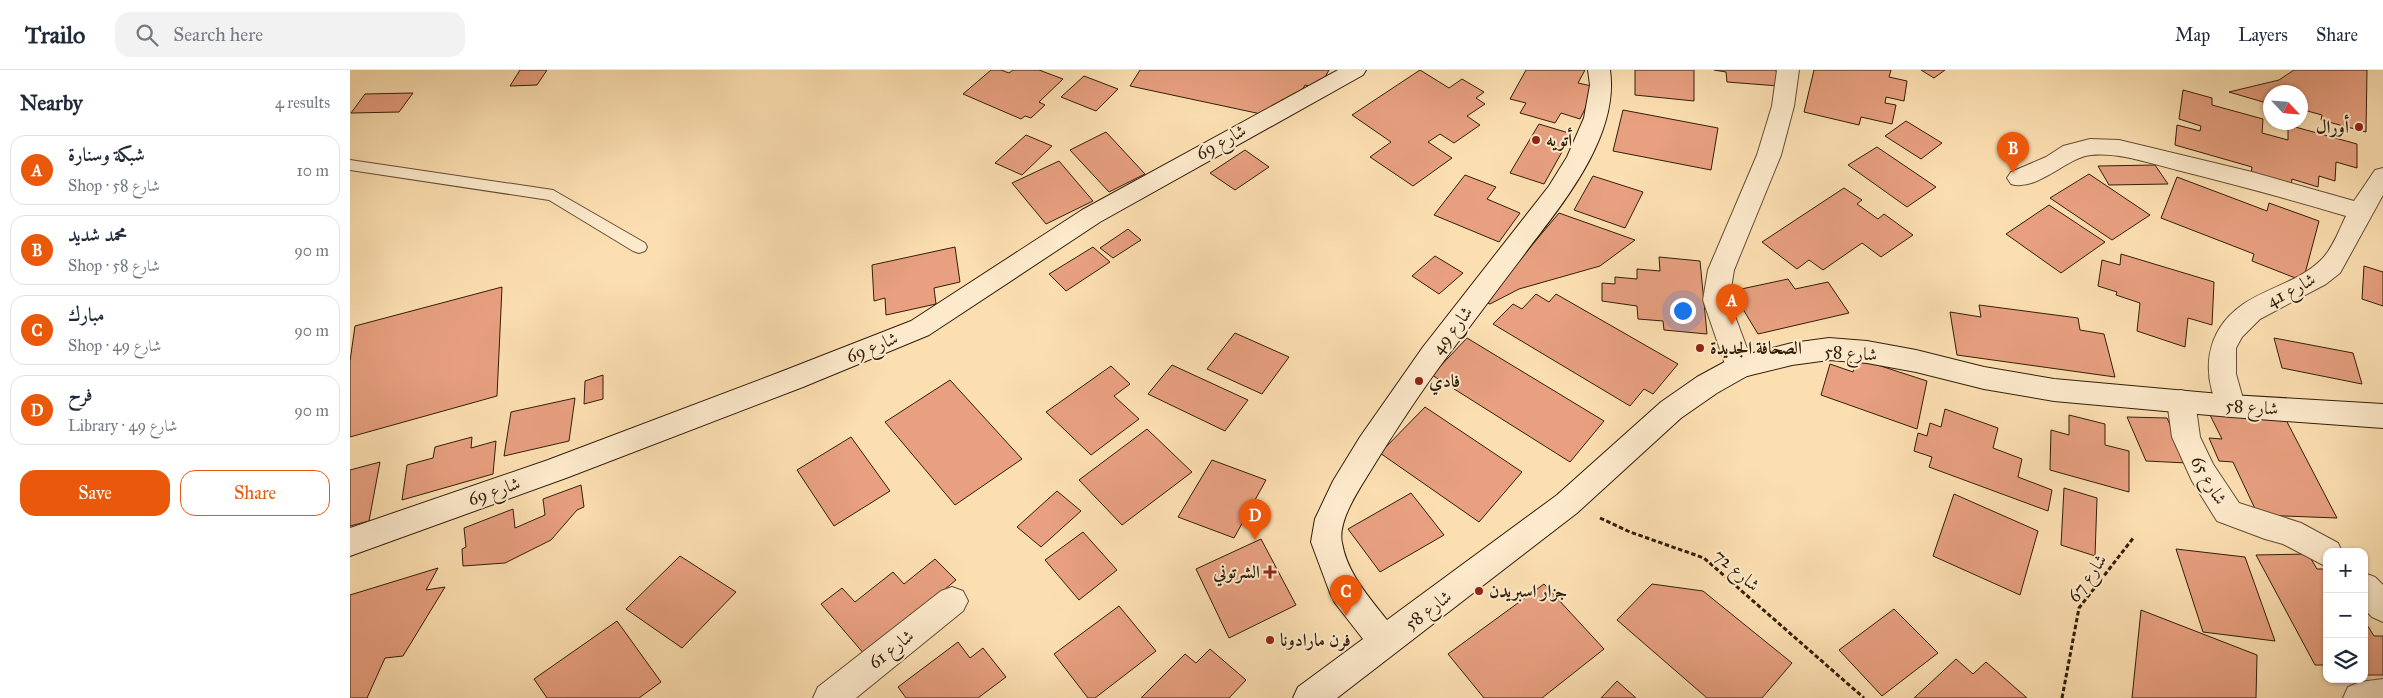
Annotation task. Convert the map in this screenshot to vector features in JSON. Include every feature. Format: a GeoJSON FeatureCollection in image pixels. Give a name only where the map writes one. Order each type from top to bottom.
{"type":"FeatureCollection","features":[{"type":"Feature","properties":{"kind":"street","name":"شارع 69"},"geometry":{"type":"LineString","coordinates":[[350,542],[556,469],[793,379],[920,328],[1091,216],[1355,70]]}},
{"type":"Feature","properties":{"kind":"street","name":"شارع 49"},"geometry":{"type":"LineString","coordinates":[[1385,642],[1346,593],[1326,542],[1330,519],[1343,490],[1370,446],[1433,355],[1562,185],[1578,157],[1595,118],[1601,85],[1599,70]]}},
{"type":"Feature","properties":{"kind":"street"},"geometry":{"type":"LineString","coordinates":[[1740,367],[1716,300],[1721,270],[1769,155],[1783,106],[1788,70]]}},
{"type":"Feature","properties":{"kind":"street"},"geometry":{"type":"LineString","coordinates":[[2018,178],[2054,163],[2071,152],[2090,148],[2119,148],[2252,180],[2360,211]]}},
{"type":"Feature","properties":{"kind":"street","name":"شارع 41"},"geometry":{"type":"LineString","coordinates":[[2231,406],[2222,374],[2222,365],[2223,348],[2232,330],[2251,312],[2317,277],[2331,266],[2344,246],[2360,211],[2383,176]]}},
{"type":"Feature","properties":{"kind":"street","name":"شارع 58"},"geometry":{"type":"LineString","coordinates":[[1310,698],[1567,504],[1671,410],[1707,385],[1740,367],[1792,354],[1829,349],[1867,352],[1916,361],[1984,378],[2054,390],[2231,406],[2383,416]]}},
{"type":"Feature","properties":{"kind":"street","name":"شارع 65"},"geometry":{"type":"LineString","coordinates":[[2181,401],[2186,437],[2202,472],[2228,512],[2265,526],[2290,532],[2323,551]]}},
{"type":"Feature","properties":{"kind":"street"},"geometry":{"type":"LineString","coordinates":[[2368,592],[2383,607]]}},
{"type":"Feature","properties":{"kind":"street","name":"شارع 61"},"geometry":{"type":"LineString","coordinates":[[830,698],[952,601]]}},
{"type":"Feature","properties":{"kind":"street"},"geometry":{"type":"LineString","coordinates":[[2360,698],[2383,696]]}},
{"type":"Feature","properties":{"kind":"lane"},"geometry":{"type":"LineString","coordinates":[[350,165],[553,195],[638,247]]}},
{"type":"Feature","properties":{"kind":"path","name":"شارع 72"},"geometry":{"type":"LineString","coordinates":[[1567,504],[1630,532],[1704,558],[1864,698]]}},
{"type":"Feature","properties":{"kind":"path","name":"شارع 67"},"geometry":{"type":"LineString","coordinates":[[2062,698],[2079,608],[2134,538]]}},
{"type":"Feature","properties":{"kind":"building"},"geometry":{"type":"Polygon","coordinates":[[[520,70],[547,70],[537,85],[510,86],[520,70]]]}},
{"type":"Feature","properties":{"kind":"building"},"geometry":{"type":"Polygon","coordinates":[[[991,70],[1001,70],[1009,73],[1013,70],[1039,70],[1063,79],[1039,102],[1045,105],[1031,118],[1025,116],[1021,119],[963,94],[991,70]]]}},
{"type":"Feature","properties":{"kind":"building"},"geometry":{"type":"Polygon","coordinates":[[[1140,70],[1329,70],[1319,88],[1305,85],[1298,98],[1261,114],[1130,86],[1140,70]]]}},
{"type":"Feature","properties":{"kind":"building"},"geometry":{"type":"Polygon","coordinates":[[[1420,70],[1449,88],[1462,79],[1484,92],[1476,98],[1485,104],[1467,116],[1480,125],[1454,143],[1440,134],[1428,142],[1452,158],[1413,186],[1370,157],[1391,142],[1352,115],[1420,70]]]}},
{"type":"Feature","properties":{"kind":"building"},"geometry":{"type":"Polygon","coordinates":[[[1526,70],[1585,70],[1578,83],[1596,87],[1580,119],[1561,113],[1555,123],[1520,113],[1526,103],[1510,99],[1526,70]]]}},
{"type":"Feature","properties":{"kind":"building"},"geometry":{"type":"Polygon","coordinates":[[[1635,70],[1694,70],[1694,101],[1635,95],[1635,70]]]}},
{"type":"Feature","properties":{"kind":"building"},"geometry":{"type":"Polygon","coordinates":[[[1714,70],[1776,70],[1779,86],[1727,82],[1726,72],[1714,70]]]}},
{"type":"Feature","properties":{"kind":"building"},"geometry":{"type":"Polygon","coordinates":[[[1814,70],[1891,70],[1889,77],[1907,81],[1904,101],[1886,97],[1885,103],[1896,105],[1892,124],[1861,117],[1859,125],[1804,112],[1814,70]]]}},
{"type":"Feature","properties":{"kind":"building"},"geometry":{"type":"Polygon","coordinates":[[[1921,70],[1945,70],[1934,78],[1921,70]]]}},
{"type":"Feature","properties":{"kind":"building"},"geometry":{"type":"Polygon","coordinates":[[[2294,70],[2367,70],[2366,132],[2321,120],[2322,115],[2308,111],[2308,85],[2263,85],[2263,102],[2229,92],[2279,80],[2294,70]]]}},
{"type":"Feature","properties":{"kind":"building"},"geometry":{"type":"Polygon","coordinates":[[[1084,76],[1118,89],[1096,111],[1061,97],[1084,76]]]}},
{"type":"Feature","properties":{"kind":"building"},"geometry":{"type":"Polygon","coordinates":[[[2183,90],[2212,98],[2212,105],[2263,119],[2262,133],[2288,140],[2288,130],[2306,130],[2357,144],[2357,168],[2336,162],[2335,181],[2319,176],[2318,187],[2292,179],[2291,186],[2251,174],[2252,167],[2175,145],[2177,125],[2200,131],[2201,126],[2179,119],[2183,90]]]}},
{"type":"Feature","properties":{"kind":"building"},"geometry":{"type":"Polygon","coordinates":[[[413,93],[399,112],[351,113],[365,94],[413,93]]]}},
{"type":"Feature","properties":{"kind":"building"},"geometry":{"type":"Polygon","coordinates":[[[1623,110],[1718,128],[1711,170],[1613,151],[1623,110]]]}},
{"type":"Feature","properties":{"kind":"building"},"geometry":{"type":"Polygon","coordinates":[[[1906,121],[1942,143],[1921,159],[1885,136],[1906,121]]]}},
{"type":"Feature","properties":{"kind":"building"},"geometry":{"type":"Polygon","coordinates":[[[1539,124],[1572,134],[1544,184],[1510,173],[1539,124]]]}},
{"type":"Feature","properties":{"kind":"building"},"geometry":{"type":"Polygon","coordinates":[[[1106,132],[1145,174],[1109,192],[1070,150],[1106,132]]]}},
{"type":"Feature","properties":{"kind":"building"},"geometry":{"type":"Polygon","coordinates":[[[1026,135],[1052,146],[1022,175],[995,163],[1026,135]]]}},
{"type":"Feature","properties":{"kind":"building"},"geometry":{"type":"Polygon","coordinates":[[[1877,147],[1936,187],[1907,207],[1848,165],[1877,147]]]}},
{"type":"Feature","properties":{"kind":"building"},"geometry":{"type":"Polygon","coordinates":[[[1245,150],[1269,167],[1235,190],[1210,173],[1245,150]]]}},
{"type":"Feature","properties":{"kind":"building"},"geometry":{"type":"Polygon","coordinates":[[[1059,161],[1093,201],[1046,224],[1012,183],[1059,161]]]}},
{"type":"Feature","properties":{"kind":"building"},"geometry":{"type":"Polygon","coordinates":[[[2155,165],[2168,184],[2109,185],[2098,166],[2155,165]]]}},
{"type":"Feature","properties":{"kind":"building"},"geometry":{"type":"Polygon","coordinates":[[[2089,174],[2150,215],[2112,240],[2050,198],[2089,174]]]}},
{"type":"Feature","properties":{"kind":"building"},"geometry":{"type":"Polygon","coordinates":[[[1465,175],[1496,187],[1487,199],[1520,213],[1499,242],[1434,215],[1465,175]]]}},
{"type":"Feature","properties":{"kind":"building"},"geometry":{"type":"Polygon","coordinates":[[[1593,176],[1643,192],[1625,228],[1574,210],[1593,176]]]}},
{"type":"Feature","properties":{"kind":"building"},"geometry":{"type":"Polygon","coordinates":[[[2177,177],[2267,211],[2269,203],[2319,221],[2303,281],[2252,261],[2254,254],[2161,218],[2177,177]]]}},
{"type":"Feature","properties":{"kind":"building"},"geometry":{"type":"Polygon","coordinates":[[[1844,188],[1862,200],[1857,204],[1878,219],[1884,214],[1913,235],[1881,257],[1862,243],[1823,270],[1809,260],[1797,269],[1762,242],[1844,188]]]}},
{"type":"Feature","properties":{"kind":"building"},"geometry":{"type":"Polygon","coordinates":[[[2049,205],[2105,242],[2061,273],[2006,234],[2049,205]]]}},
{"type":"Feature","properties":{"kind":"building"},"geometry":{"type":"Polygon","coordinates":[[[1559,213],[1635,240],[1600,266],[1519,289],[1490,304],[1484,302],[1559,213]]]}},
{"type":"Feature","properties":{"kind":"building"},"geometry":{"type":"Polygon","coordinates":[[[1128,229],[1141,240],[1113,258],[1100,248],[1128,229]]]}},
{"type":"Feature","properties":{"kind":"building"},"geometry":{"type":"Polygon","coordinates":[[[955,247],[960,282],[934,288],[936,304],[886,315],[885,298],[874,301],[872,265],[955,247]]]}},
{"type":"Feature","properties":{"kind":"building"},"geometry":{"type":"Polygon","coordinates":[[[1093,247],[1110,262],[1066,291],[1049,274],[1093,247]]]}},
{"type":"Feature","properties":{"kind":"building"},"geometry":{"type":"Polygon","coordinates":[[[2121,254],[2214,282],[2212,325],[2188,318],[2185,347],[2137,331],[2140,303],[2116,295],[2117,292],[2098,286],[2102,260],[2120,265],[2121,254]]]}},
{"type":"Feature","properties":{"kind":"building"},"geometry":{"type":"Polygon","coordinates":[[[1435,256],[1463,273],[1439,294],[1412,276],[1435,256]]]}},
{"type":"Feature","properties":{"kind":"building"},"geometry":{"type":"Polygon","coordinates":[[[1659,257],[1700,261],[1707,334],[1664,330],[1663,321],[1638,319],[1637,306],[1602,301],[1602,283],[1615,284],[1615,277],[1637,279],[1637,269],[1660,271],[1659,257]]]}},
{"type":"Feature","properties":{"kind":"building"},"geometry":{"type":"Polygon","coordinates":[[[2364,266],[2383,272],[2383,306],[2362,299],[2364,266]]]}},
{"type":"Feature","properties":{"kind":"building"},"geometry":{"type":"Polygon","coordinates":[[[1788,279],[1795,289],[1828,282],[1849,313],[1758,334],[1732,291],[1788,279]]]}},
{"type":"Feature","properties":{"kind":"building"},"geometry":{"type":"Polygon","coordinates":[[[502,287],[497,396],[350,437],[350,361],[355,326],[502,287]]]}},
{"type":"Feature","properties":{"kind":"building"},"geometry":{"type":"Polygon","coordinates":[[[1536,294],[1549,302],[1556,294],[1678,364],[1653,394],[1644,389],[1630,406],[1493,324],[1513,304],[1522,309],[1536,294]]]}},
{"type":"Feature","properties":{"kind":"building"},"geometry":{"type":"Polygon","coordinates":[[[1979,305],[2078,318],[2080,330],[2104,334],[2115,377],[1957,355],[1950,312],[1981,317],[1979,305]]]}},
{"type":"Feature","properties":{"kind":"building"},"geometry":{"type":"Polygon","coordinates":[[[1235,333],[1289,357],[1262,394],[1207,369],[1235,333]]]}},
{"type":"Feature","properties":{"kind":"building"},"geometry":{"type":"Polygon","coordinates":[[[1467,338],[1604,421],[1570,462],[1432,375],[1467,338]]]}},
{"type":"Feature","properties":{"kind":"building"},"geometry":{"type":"Polygon","coordinates":[[[2274,338],[2353,353],[2362,384],[2282,368],[2274,338]]]}},
{"type":"Feature","properties":{"kind":"building"},"geometry":{"type":"Polygon","coordinates":[[[1856,358],[1927,381],[1917,429],[1821,395],[1830,364],[1853,372],[1856,358]]]}},
{"type":"Feature","properties":{"kind":"building"},"geometry":{"type":"Polygon","coordinates":[[[1172,365],[1248,400],[1225,431],[1148,394],[1172,365]]]}},
{"type":"Feature","properties":{"kind":"building"},"geometry":{"type":"Polygon","coordinates":[[[1111,366],[1130,384],[1114,396],[1139,419],[1091,455],[1046,412],[1111,366]]]}},
{"type":"Feature","properties":{"kind":"building"},"geometry":{"type":"Polygon","coordinates":[[[603,375],[603,399],[584,404],[585,381],[603,375]]]}},
{"type":"Feature","properties":{"kind":"building"},"geometry":{"type":"Polygon","coordinates":[[[950,380],[1022,459],[955,505],[885,422],[950,380]]]}},
{"type":"Feature","properties":{"kind":"building"},"geometry":{"type":"Polygon","coordinates":[[[575,398],[569,441],[504,456],[511,412],[575,398]]]}},
{"type":"Feature","properties":{"kind":"building"},"geometry":{"type":"Polygon","coordinates":[[[1425,407],[1522,472],[1479,522],[1380,453],[1425,407]]]}},
{"type":"Feature","properties":{"kind":"building"},"geometry":{"type":"Polygon","coordinates":[[[1945,409],[1998,428],[1993,448],[2022,459],[2018,477],[2052,490],[2048,511],[1929,467],[1932,457],[1914,451],[1918,433],[1927,436],[1930,423],[1941,427],[1945,409]]]}},
{"type":"Feature","properties":{"kind":"building"},"geometry":{"type":"Polygon","coordinates":[[[2069,415],[2105,424],[2105,445],[2129,451],[2129,492],[2050,470],[2051,430],[2069,435],[2069,415]]]}},
{"type":"Feature","properties":{"kind":"building"},"geometry":{"type":"Polygon","coordinates":[[[2210,415],[2285,418],[2337,518],[2258,515],[2233,462],[2219,461],[2209,438],[2222,439],[2210,415]]]}},
{"type":"Feature","properties":{"kind":"building"},"geometry":{"type":"Polygon","coordinates":[[[2127,417],[2167,418],[2187,463],[2146,461],[2127,417]]]}},
{"type":"Feature","properties":{"kind":"building"},"geometry":{"type":"Polygon","coordinates":[[[1147,429],[1192,472],[1122,525],[1079,480],[1147,429]]]}},
{"type":"Feature","properties":{"kind":"building"},"geometry":{"type":"Polygon","coordinates":[[[472,437],[471,448],[496,441],[493,474],[402,500],[407,465],[433,458],[435,447],[472,437]]]}},
{"type":"Feature","properties":{"kind":"building"},"geometry":{"type":"Polygon","coordinates":[[[851,437],[890,491],[834,526],[797,470],[851,437]]]}},
{"type":"Feature","properties":{"kind":"building"},"geometry":{"type":"Polygon","coordinates":[[[1212,460],[1266,480],[1234,538],[1178,517],[1212,460]]]}},
{"type":"Feature","properties":{"kind":"building"},"geometry":{"type":"Polygon","coordinates":[[[380,462],[369,521],[350,526],[350,470],[380,462]]]}},
{"type":"Feature","properties":{"kind":"building"},"geometry":{"type":"Polygon","coordinates":[[[581,485],[584,507],[577,510],[551,540],[505,563],[463,566],[462,549],[466,547],[464,528],[513,509],[515,528],[545,515],[543,499],[581,485]]]}},
{"type":"Feature","properties":{"kind":"building"},"geometry":{"type":"Polygon","coordinates":[[[2064,488],[2097,498],[2095,556],[2061,545],[2064,488]]]}},
{"type":"Feature","properties":{"kind":"building"},"geometry":{"type":"Polygon","coordinates":[[[1057,491],[1081,511],[1041,547],[1017,527],[1057,491]]]}},
{"type":"Feature","properties":{"kind":"building"},"geometry":{"type":"Polygon","coordinates":[[[1411,493],[1444,535],[1380,572],[1348,529],[1411,493]]]}},
{"type":"Feature","properties":{"kind":"building"},"geometry":{"type":"Polygon","coordinates":[[[1954,494],[2038,531],[2020,595],[1933,556],[1954,494]]]}},
{"type":"Feature","properties":{"kind":"building"},"geometry":{"type":"Polygon","coordinates":[[[1083,532],[1117,570],[1079,600],[1045,560],[1083,532]]]}},
{"type":"Feature","properties":{"kind":"building"},"geometry":{"type":"Polygon","coordinates":[[[1261,539],[1296,605],[1229,638],[1196,569],[1261,539]]]}},
{"type":"Feature","properties":{"kind":"building"},"geometry":{"type":"Polygon","coordinates":[[[2176,549],[2245,557],[2275,641],[2203,632],[2176,549]]]}},
{"type":"Feature","properties":{"kind":"building"},"geometry":{"type":"Polygon","coordinates":[[[2308,554],[2317,569],[2323,569],[2323,665],[2315,665],[2256,555],[2308,554]]]}},
{"type":"Feature","properties":{"kind":"building"},"geometry":{"type":"Polygon","coordinates":[[[680,556],[736,592],[682,648],[626,609],[680,556]]]}},
{"type":"Feature","properties":{"kind":"building"},"geometry":{"type":"Polygon","coordinates":[[[935,559],[956,580],[865,655],[821,604],[842,588],[855,602],[893,572],[904,584],[935,559]]]}},
{"type":"Feature","properties":{"kind":"building"},"geometry":{"type":"Polygon","coordinates":[[[438,568],[426,590],[445,587],[403,656],[385,658],[367,698],[350,698],[350,595],[438,568]]]}},
{"type":"Feature","properties":{"kind":"building"},"geometry":{"type":"Polygon","coordinates":[[[1544,584],[1604,649],[1542,698],[1484,698],[1448,654],[1544,584]]]}},
{"type":"Feature","properties":{"kind":"building"},"geometry":{"type":"Polygon","coordinates":[[[1652,584],[1703,591],[1792,663],[1762,698],[1707,698],[1617,620],[1652,584]]]}},
{"type":"Feature","properties":{"kind":"building"},"geometry":{"type":"Polygon","coordinates":[[[1119,606],[1156,651],[1095,698],[1088,698],[1054,654],[1119,606]]]}},
{"type":"Feature","properties":{"kind":"building"},"geometry":{"type":"Polygon","coordinates":[[[1894,609],[1938,653],[1882,696],[1839,650],[1894,609]]]}},
{"type":"Feature","properties":{"kind":"building"},"geometry":{"type":"Polygon","coordinates":[[[2141,610],[2257,655],[2256,698],[2132,698],[2141,610]]]}},
{"type":"Feature","properties":{"kind":"building"},"geometry":{"type":"Polygon","coordinates":[[[617,621],[661,682],[639,698],[547,698],[534,679],[617,621]]]}},
{"type":"Feature","properties":{"kind":"building"},"geometry":{"type":"Polygon","coordinates":[[[2368,626],[2374,636],[2383,636],[2383,675],[2368,675],[2368,626]]]}},
{"type":"Feature","properties":{"kind":"building"},"geometry":{"type":"Polygon","coordinates":[[[958,642],[970,658],[983,648],[1006,677],[978,698],[906,698],[898,687],[958,642]]]}},
{"type":"Feature","properties":{"kind":"building"},"geometry":{"type":"Polygon","coordinates":[[[1210,649],[1246,680],[1229,698],[1141,698],[1185,654],[1196,663],[1210,649]]]}},
{"type":"Feature","properties":{"kind":"building"},"geometry":{"type":"Polygon","coordinates":[[[1956,659],[1973,674],[1986,662],[2027,698],[1914,698],[1956,659]]]}},
{"type":"Feature","properties":{"kind":"building"},"geometry":{"type":"Polygon","coordinates":[[[1617,681],[1636,698],[1601,698],[1617,681]]]}},
{"type":"Feature","properties":{"kind":"place","name":"أورال"},"geometry":{"type":"Point","coordinates":[2359,127]}},
{"type":"Feature","properties":{"kind":"place","name":"أتويه"},"geometry":{"type":"Point","coordinates":[1536,140]}},
{"type":"Feature","properties":{"kind":"place","name":"محمد شديد"},"geometry":{"type":"Point","coordinates":[2013,173]}},
{"type":"Feature","properties":{"kind":"place","name":"شبكة وسنارة"},"geometry":{"type":"Point","coordinates":[1732,325]}},
{"type":"Feature","properties":{"kind":"place","name":"الصحافة الجديدة"},"geometry":{"type":"Point","coordinates":[1700,348]}},
{"type":"Feature","properties":{"kind":"place","name":"فادي"},"geometry":{"type":"Point","coordinates":[1419,381]}},
{"type":"Feature","properties":{"kind":"place","name":"فرح"},"geometry":{"type":"Point","coordinates":[1255,540]}},
{"type":"Feature","properties":{"kind":"place","name":"الشرتوني"},"geometry":{"type":"Point","coordinates":[1270,572]}},
{"type":"Feature","properties":{"kind":"place","name":"جزار اسبريدن"},"geometry":{"type":"Point","coordinates":[1479,591]}},
{"type":"Feature","properties":{"kind":"place","name":"مبارك"},"geometry":{"type":"Point","coordinates":[1346,616]}},
{"type":"Feature","properties":{"kind":"place","name":"فرن مارادونا"},"geometry":{"type":"Point","coordinates":[1270,640]}}]}
